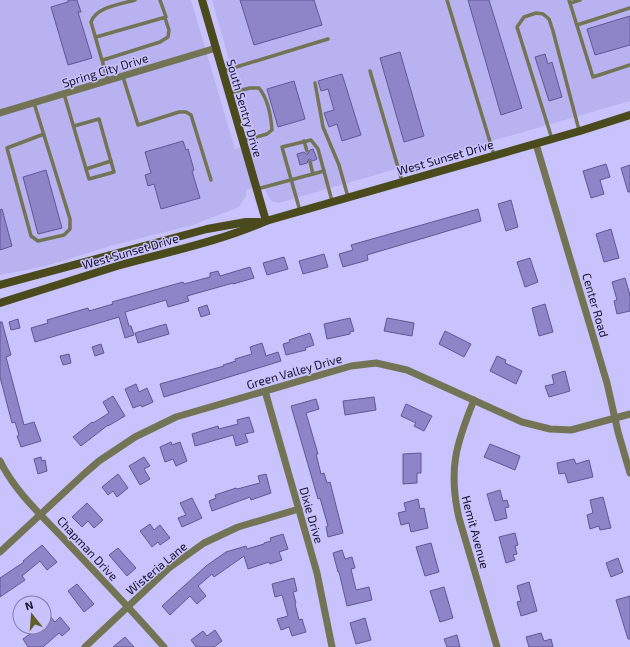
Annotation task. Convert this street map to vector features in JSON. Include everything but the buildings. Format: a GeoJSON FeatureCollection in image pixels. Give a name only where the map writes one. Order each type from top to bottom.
{"type":"FeatureCollection","features":[{"type":"Feature","properties":{"kind":"main road","name":"South Sentry Drive"},"geometry":{"type":"LineString","coordinates":[[202,0],[266,222]]}},
{"type":"Feature","properties":{"kind":"main road","name":"West Sunset Drive"},"geometry":{"type":"LineString","coordinates":[[0,303],[117,266],[208,242],[266,222],[536,144],[630,115]]}},
{"type":"Feature","properties":{"kind":"main road","name":"West Sunset Drive"},"geometry":{"type":"LineString","coordinates":[[0,285],[207,229],[246,222],[266,222]]}},
{"type":"Feature","properties":{"kind":"street","name":"Spring City Drive"},"geometry":{"type":"LineString","coordinates":[[0,113],[216,48]]}},
{"type":"Feature","properties":{"kind":"street","name":"Center Road"},"geometry":{"type":"LineString","coordinates":[[536,144],[604,376],[630,473]]}},
{"type":"Feature","properties":{"kind":"street","name":"Green Valley Drive"},"geometry":{"type":"LineString","coordinates":[[0,552],[99,461],[134,437],[176,418],[350,366],[376,363],[407,370],[522,422],[550,429],[571,430],[630,414]]}},
{"type":"Feature","properties":{"kind":"street","name":"Dixie Drive"},"geometry":{"type":"LineString","coordinates":[[265,391],[317,573],[332,647]]}},
{"type":"Feature","properties":{"kind":"street","name":"Hemit Avenue"},"geometry":{"type":"LineString","coordinates":[[474,400],[456,448],[453,485],[459,518],[497,647]]}},
{"type":"Feature","properties":{"kind":"street","name":"Chapman Drive"},"geometry":{"type":"LineString","coordinates":[[0,461],[7,476],[17,489],[128,606],[164,647]]}},
{"type":"Feature","properties":{"kind":"street","name":"Wisteria Lane"},"geometry":{"type":"LineString","coordinates":[[85,647],[169,568],[204,543],[238,527],[299,509]]}},
{"type":"Feature","properties":{"kind":"lane"},"geometry":{"type":"LineString","coordinates":[[108,81],[91,22],[93,17],[99,12],[134,0]]}},
{"type":"Feature","properties":{"kind":"lane"},"geometry":{"type":"LineString","coordinates":[[103,60],[160,42],[168,37],[169,30],[160,0]]}},
{"type":"Feature","properties":{"kind":"lane"},"geometry":{"type":"LineString","coordinates":[[447,0],[494,155]]}},
{"type":"Feature","properties":{"kind":"lane"},"geometry":{"type":"LineString","coordinates":[[580,0],[569,2],[593,77],[630,65]]}},
{"type":"Feature","properties":{"kind":"lane"},"geometry":{"type":"LineString","coordinates":[[576,25],[630,8]]}},
{"type":"Feature","properties":{"kind":"lane"},"geometry":{"type":"LineString","coordinates":[[552,139],[517,27],[524,17],[536,13],[543,14],[549,19],[580,131]]}},
{"type":"Feature","properties":{"kind":"lane"},"geometry":{"type":"LineString","coordinates":[[96,37],[165,18]]}},
{"type":"Feature","properties":{"kind":"lane"},"geometry":{"type":"LineString","coordinates":[[222,71],[328,39]]}},
{"type":"Feature","properties":{"kind":"lane"},"geometry":{"type":"LineString","coordinates":[[370,71],[403,182]]}},
{"type":"Feature","properties":{"kind":"lane"},"geometry":{"type":"LineString","coordinates":[[123,77],[138,125],[179,112],[186,112],[192,115],[211,180]]}},
{"type":"Feature","properties":{"kind":"lane"},"geometry":{"type":"LineString","coordinates":[[315,83],[324,127],[339,166],[348,198]]}},
{"type":"Feature","properties":{"kind":"lane"},"geometry":{"type":"LineString","coordinates":[[228,94],[250,88],[259,88],[264,94],[268,106],[272,130],[267,134],[242,141]]}},
{"type":"Feature","properties":{"kind":"lane"},"geometry":{"type":"LineString","coordinates":[[64,94],[89,179],[114,172],[99,119],[74,126]]}},
{"type":"Feature","properties":{"kind":"lane"},"geometry":{"type":"LineString","coordinates":[[34,103],[44,134],[70,219],[70,229],[64,235],[38,241],[31,236],[7,148],[44,134]]}},
{"type":"Feature","properties":{"kind":"lane"},"geometry":{"type":"LineString","coordinates":[[300,212],[282,147],[311,140],[318,149],[333,203]]}},
{"type":"Feature","properties":{"kind":"lane"},"geometry":{"type":"LineString","coordinates":[[304,141],[307,151]]}},
{"type":"Feature","properties":{"kind":"lane"},"geometry":{"type":"LineString","coordinates":[[86,169],[111,161]]}},
{"type":"Feature","properties":{"kind":"lane"},"geometry":{"type":"LineString","coordinates":[[310,162],[313,174]]}},
{"type":"Feature","properties":{"kind":"lane"},"geometry":{"type":"LineString","coordinates":[[256,190],[324,171]]}},
{"type":"Feature","properties":{"kind":"shaded area"},"geometry":{"type":"Polygon","coordinates":[[[0,0],[191,0],[235,149],[253,144],[212,0],[630,0],[630,101],[279,203],[273,202],[269,198],[264,186],[246,190],[246,196],[239,207],[193,225],[110,246],[46,266],[0,275],[0,0]]]}}]}
